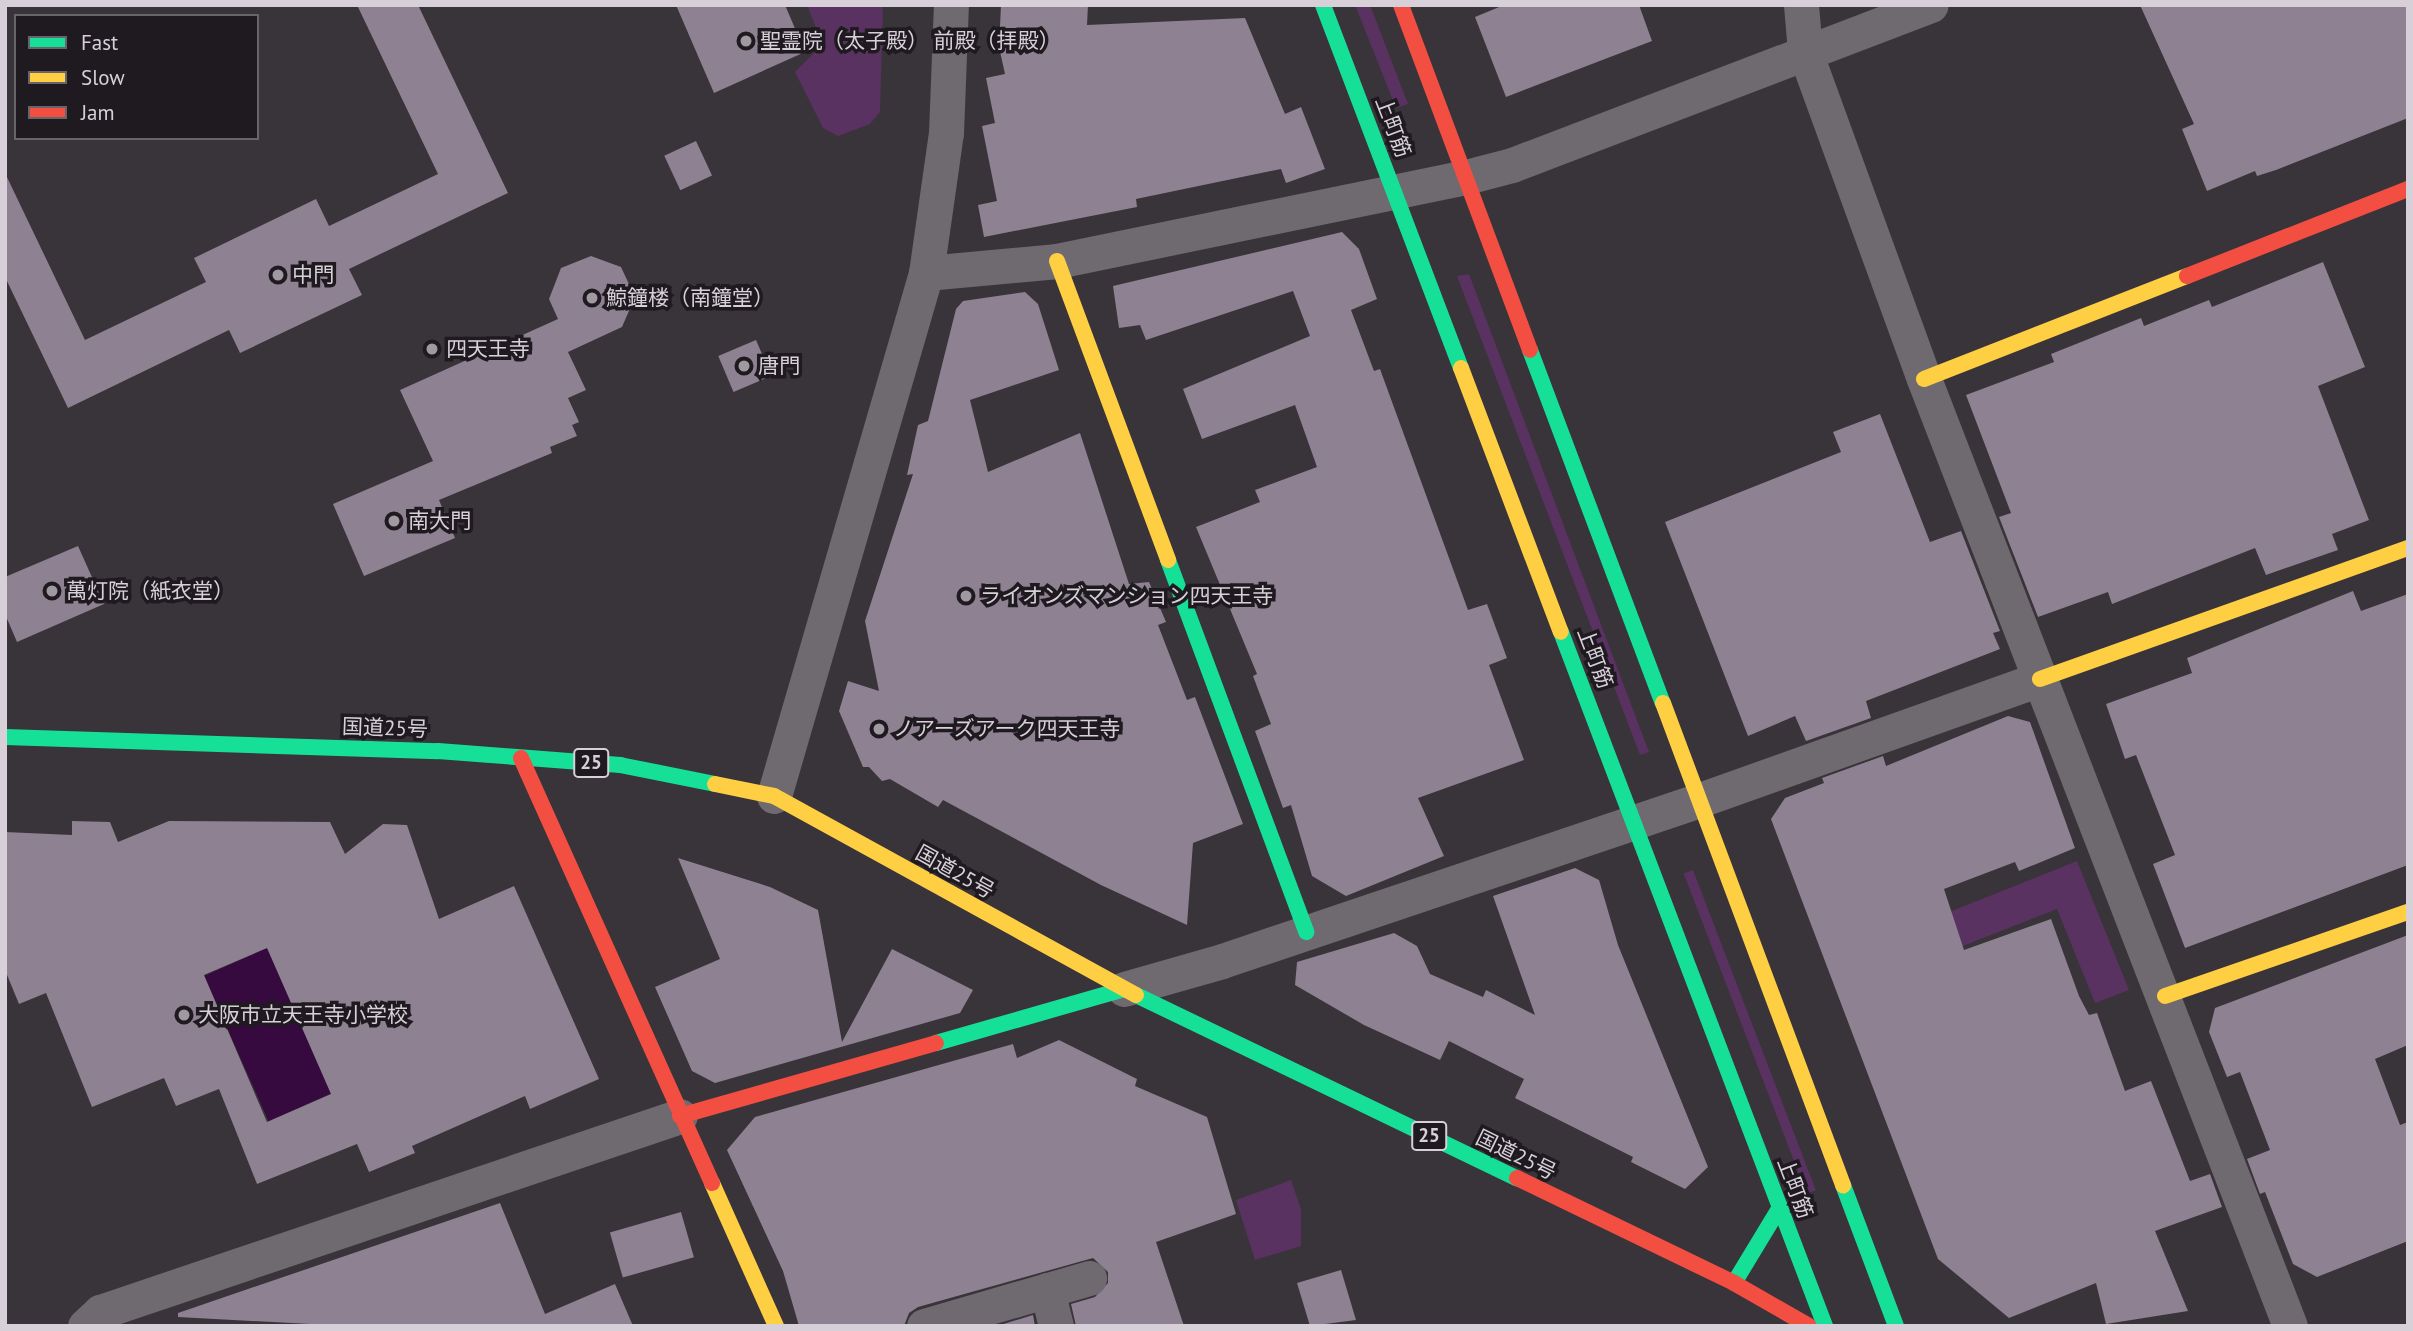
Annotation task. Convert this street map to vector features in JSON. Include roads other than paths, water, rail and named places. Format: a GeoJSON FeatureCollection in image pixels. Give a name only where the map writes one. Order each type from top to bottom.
{"type":"FeatureCollection","features":[{"type":"Feature","properties":{"kind":"main road","name":"上町筋"},"geometry":{"type":"LineString","coordinates":[[1324,5],[1825,1326]]}},
{"type":"Feature","properties":{"kind":"main road"},"geometry":{"type":"LineString","coordinates":[[1401,5],[1697,801],[1896,1326]]}},
{"type":"Feature","properties":{"kind":"main road"},"geometry":{"type":"LineString","coordinates":[[1924,379],[2408,189]]}},
{"type":"Feature","properties":{"kind":"main road"},"geometry":{"type":"LineString","coordinates":[[1056,261],[1306,932]]}},
{"type":"Feature","properties":{"kind":"main road"},"geometry":{"type":"LineString","coordinates":[[2040,679],[2408,548]]}},
{"type":"Feature","properties":{"kind":"main road","name":"国道25号"},"geometry":{"type":"LineString","coordinates":[[5,737],[438,751],[620,765],[774,796],[1124,989],[1734,1283],[1809,1326]]}},
{"type":"Feature","properties":{"kind":"main road"},"geometry":{"type":"LineString","coordinates":[[521,758],[776,1326]]}},
{"type":"Feature","properties":{"kind":"main road"},"geometry":{"type":"LineString","coordinates":[[2165,996],[2408,912]]}},
{"type":"Feature","properties":{"kind":"main road"},"geometry":{"type":"LineString","coordinates":[[680,1116],[1124,989]]}},
{"type":"Feature","properties":{"kind":"main road"},"geometry":{"type":"LineString","coordinates":[[1734,1283],[1780,1207]]}},
{"type":"Feature","properties":{"kind":"street"},"geometry":{"type":"LineString","coordinates":[[774,796],[926,274],[946,133],[951,5]]}},
{"type":"Feature","properties":{"kind":"street"},"geometry":{"type":"LineString","coordinates":[[1801,5],[1805,52],[1924,379],[2165,996],[2290,1326]]}},
{"type":"Feature","properties":{"kind":"street"},"geometry":{"type":"LineString","coordinates":[[926,274],[1056,261],[1396,193],[1512,165],[1930,5]]}},
{"type":"Feature","properties":{"kind":"street"},"geometry":{"type":"LineString","coordinates":[[1124,989],[1306,932],[1697,801],[2040,679]]}},
{"type":"Feature","properties":{"kind":"street"},"geometry":{"type":"LineString","coordinates":[[85,1326],[100,1312],[680,1116]]}},
{"type":"Feature","properties":{"kind":"street"},"geometry":{"type":"LineString","coordinates":[[924,1326],[1089,1278]]}},
{"type":"Feature","properties":{"kind":"street"},"geometry":{"type":"LineString","coordinates":[[1047,1290],[1056,1326]]}},
{"type":"Feature","properties":{"kind":"place","name":"聖霊院（太子殿） 前殿（拝殿）"},"geometry":{"type":"Point","coordinates":[746,41]}},
{"type":"Feature","properties":{"kind":"place","name":"中門"},"geometry":{"type":"Point","coordinates":[278,275]}},
{"type":"Feature","properties":{"kind":"place","name":"鯨鐘楼（南鐘堂）"},"geometry":{"type":"Point","coordinates":[592,298]}},
{"type":"Feature","properties":{"kind":"place","name":"四天王寺"},"geometry":{"type":"Point","coordinates":[432,349]}},
{"type":"Feature","properties":{"kind":"place","name":"唐門"},"geometry":{"type":"Point","coordinates":[744,366]}},
{"type":"Feature","properties":{"kind":"place","name":"南大門"},"geometry":{"type":"Point","coordinates":[394,521]}},
{"type":"Feature","properties":{"kind":"place","name":"萬灯院（紙衣堂）"},"geometry":{"type":"Point","coordinates":[52,591]}},
{"type":"Feature","properties":{"kind":"place","name":"ライオンズマンション四天王寺"},"geometry":{"type":"Point","coordinates":[966,596]}},
{"type":"Feature","properties":{"kind":"place","name":"ノアーズアーク四天王寺"},"geometry":{"type":"Point","coordinates":[879,729]}},
{"type":"Feature","properties":{"kind":"place","name":"大阪市立天王寺小学校"},"geometry":{"type":"Point","coordinates":[184,1015]}}]}
